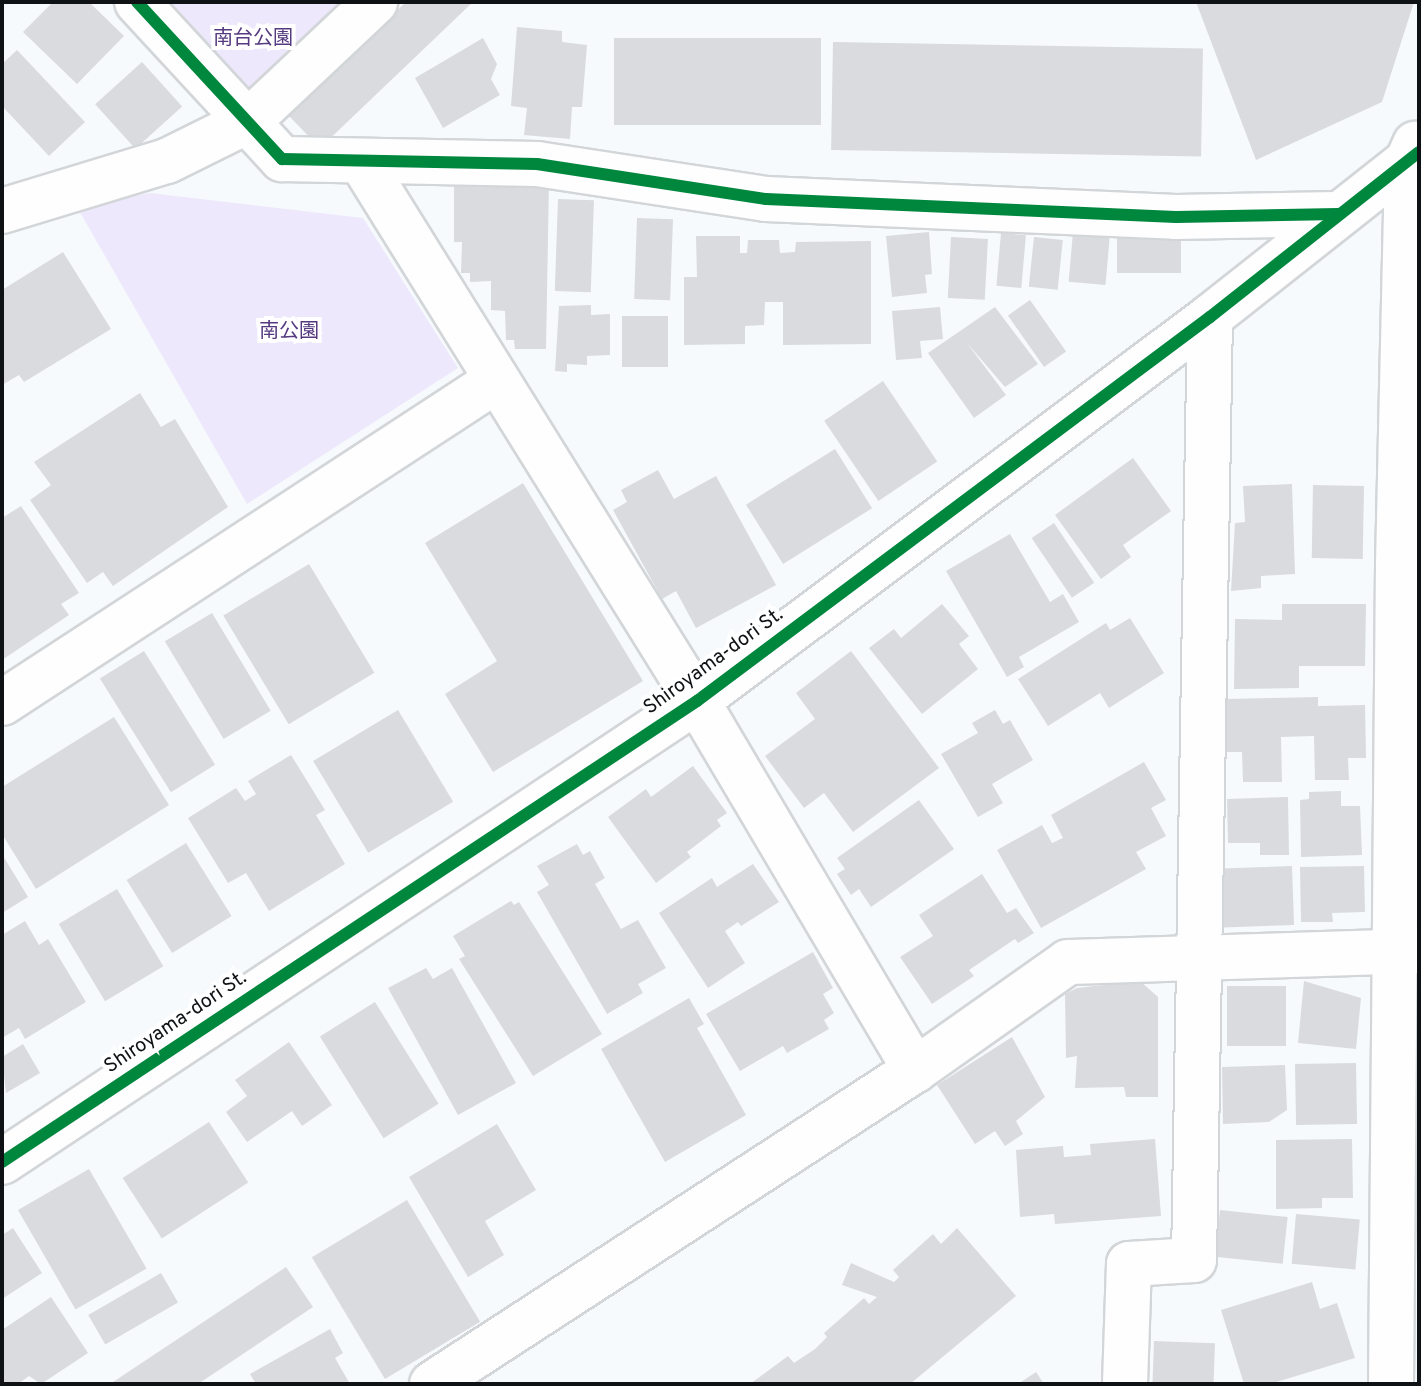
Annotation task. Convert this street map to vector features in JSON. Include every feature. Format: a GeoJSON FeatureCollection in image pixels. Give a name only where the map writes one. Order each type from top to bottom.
{"type":"FeatureCollection","features":[{"type":"Feature","properties":{"kind":"street"},"geometry":{"type":"LineString","coordinates":[[137,2],[250,120],[282,159],[537,164],[766,199],[1176,217],[1338,214]]}},
{"type":"Feature","properties":{"kind":"street"},"geometry":{"type":"LineString","coordinates":[[2,211],[167,161],[250,120],[375,2]]}},
{"type":"Feature","properties":{"kind":"street"},"geometry":{"type":"LineString","coordinates":[[1391,1384],[1408,951],[1415,150]]}},
{"type":"Feature","properties":{"kind":"street","name":"Shiroyama-dori St."},"geometry":{"type":"LineString","coordinates":[[2,1162],[697,701],[1210,317],[1415,150]]}},
{"type":"Feature","properties":{"kind":"street"},"geometry":{"type":"LineString","coordinates":[[361,161],[697,701],[915,1070]]}},
{"type":"Feature","properties":{"kind":"street"},"geometry":{"type":"LineString","coordinates":[[1125,1384],[1129,1264],[1194,1260],[1210,317]]}},
{"type":"Feature","properties":{"kind":"street"},"geometry":{"type":"LineString","coordinates":[[2,703],[497,380]]}},
{"type":"Feature","properties":{"kind":"street"},"geometry":{"type":"LineString","coordinates":[[432,1384],[915,1070],[1068,962],[1408,951]]}},
{"type":"Feature","properties":{"kind":"green space","name":"南台公園"},"geometry":{"type":"Polygon","coordinates":[[[164,2],[347,2],[249,94],[164,2]]]}},
{"type":"Feature","properties":{"kind":"green space","name":"南公園"},"geometry":{"type":"Polygon","coordinates":[[[150,193],[363,218],[458,368],[247,504],[77,207],[150,193]]]}},
{"type":"Feature","properties":{"kind":"building"},"geometry":{"type":"Polygon","coordinates":[[[53,2],[89,2],[124,36],[77,84],[23,32],[53,2]]]}},
{"type":"Feature","properties":{"kind":"building"},"geometry":{"type":"Polygon","coordinates":[[[406,2],[473,2],[320,148],[288,115],[406,2]]]}},
{"type":"Feature","properties":{"kind":"building"},"geometry":{"type":"Polygon","coordinates":[[[1196,2],[1414,2],[1382,102],[1256,160],[1196,2]]]}},
{"type":"Feature","properties":{"kind":"building"},"geometry":{"type":"Polygon","coordinates":[[[517,27],[562,31],[562,42],[587,45],[582,107],[572,107],[570,139],[524,135],[527,108],[511,106],[517,27]]]}},
{"type":"Feature","properties":{"kind":"building"},"geometry":{"type":"Polygon","coordinates":[[[483,38],[497,64],[491,79],[500,95],[443,128],[415,78],[483,38]]]}},
{"type":"Feature","properties":{"kind":"building"},"geometry":{"type":"Polygon","coordinates":[[[614,38],[821,38],[821,125],[614,125],[614,38]]]}},
{"type":"Feature","properties":{"kind":"building"},"geometry":{"type":"Polygon","coordinates":[[[833,42],[1203,48],[1201,156],[831,150],[833,42]]]}},
{"type":"Feature","properties":{"kind":"building"},"geometry":{"type":"Polygon","coordinates":[[[17,50],[85,122],[49,156],[2,106],[2,64],[17,50]]]}},
{"type":"Feature","properties":{"kind":"building"},"geometry":{"type":"Polygon","coordinates":[[[142,62],[182,107],[135,149],[95,104],[142,62]]]}},
{"type":"Feature","properties":{"kind":"building"},"geometry":{"type":"Polygon","coordinates":[[[454,181],[549,183],[546,349],[515,349],[514,340],[506,340],[505,311],[491,310],[491,281],[470,282],[470,273],[461,273],[462,242],[454,242],[454,181]]]}},
{"type":"Feature","properties":{"kind":"building"},"geometry":{"type":"Polygon","coordinates":[[[558,199],[594,200],[591,292],[555,291],[558,199]]]}},
{"type":"Feature","properties":{"kind":"building"},"geometry":{"type":"Polygon","coordinates":[[[637,218],[673,219],[670,300],[634,299],[637,218]]]}},
{"type":"Feature","properties":{"kind":"building"},"geometry":{"type":"Polygon","coordinates":[[[929,232],[932,274],[925,275],[927,293],[892,297],[886,236],[929,232]]]}},
{"type":"Feature","properties":{"kind":"building"},"geometry":{"type":"Polygon","coordinates":[[[1073,232],[1110,235],[1106,285],[1069,282],[1073,232]]]}},
{"type":"Feature","properties":{"kind":"building"},"geometry":{"type":"Polygon","coordinates":[[[1001,233],[1026,235],[1021,288],[996,286],[1001,233]]]}},
{"type":"Feature","properties":{"kind":"building"},"geometry":{"type":"Polygon","coordinates":[[[696,236],[740,236],[740,253],[747,253],[748,240],[779,240],[780,253],[795,252],[796,242],[871,241],[871,344],[783,345],[783,302],[765,302],[764,325],[745,326],[745,344],[684,345],[684,277],[697,277],[696,236]]]}},
{"type":"Feature","properties":{"kind":"building"},"geometry":{"type":"Polygon","coordinates":[[[951,237],[988,239],[985,300],[948,298],[951,237]]]}},
{"type":"Feature","properties":{"kind":"building"},"geometry":{"type":"Polygon","coordinates":[[[1034,237],[1063,240],[1058,290],[1029,287],[1034,237]]]}},
{"type":"Feature","properties":{"kind":"building"},"geometry":{"type":"Polygon","coordinates":[[[1117,237],[1181,237],[1181,273],[1117,273],[1117,237]]]}},
{"type":"Feature","properties":{"kind":"building"},"geometry":{"type":"Polygon","coordinates":[[[63,252],[111,329],[24,382],[19,375],[2,385],[2,290],[63,252]]]}},
{"type":"Feature","properties":{"kind":"building"},"geometry":{"type":"Polygon","coordinates":[[[1030,300],[1066,352],[1044,367],[1008,315],[1030,300]]]}},
{"type":"Feature","properties":{"kind":"building"},"geometry":{"type":"Polygon","coordinates":[[[591,305],[591,315],[610,314],[610,355],[587,356],[587,365],[567,364],[567,372],[555,371],[559,306],[591,305]]]}},
{"type":"Feature","properties":{"kind":"building"},"geometry":{"type":"Polygon","coordinates":[[[940,307],[943,339],[920,341],[922,358],[896,360],[892,311],[940,307]]]}},
{"type":"Feature","properties":{"kind":"building"},"geometry":{"type":"Polygon","coordinates":[[[995,307],[1038,364],[1005,387],[967,343],[1006,395],[974,418],[928,353],[995,307]]]}},
{"type":"Feature","properties":{"kind":"building"},"geometry":{"type":"Polygon","coordinates":[[[622,316],[668,316],[668,367],[622,367],[622,316]]]}},
{"type":"Feature","properties":{"kind":"building"},"geometry":{"type":"Polygon","coordinates":[[[883,381],[937,461],[878,501],[824,421],[883,381]]]}},
{"type":"Feature","properties":{"kind":"building"},"geometry":{"type":"Polygon","coordinates":[[[140,393],[161,427],[175,419],[228,507],[113,586],[103,572],[87,583],[30,500],[51,485],[34,462],[140,393]]]}},
{"type":"Feature","properties":{"kind":"building"},"geometry":{"type":"Polygon","coordinates":[[[835,449],[872,508],[783,564],[746,505],[835,449]]]}},
{"type":"Feature","properties":{"kind":"building"},"geometry":{"type":"Polygon","coordinates":[[[1133,458],[1171,511],[1123,545],[1131,557],[1101,579],[1055,515],[1133,458]]]}},
{"type":"Feature","properties":{"kind":"building"},"geometry":{"type":"Polygon","coordinates":[[[658,470],[674,499],[716,476],[776,585],[696,628],[676,591],[662,599],[613,510],[627,502],[621,490],[658,470]]]}},
{"type":"Feature","properties":{"kind":"building"},"geometry":{"type":"Polygon","coordinates":[[[523,483],[643,681],[493,772],[445,694],[497,661],[425,543],[523,483]]]}},
{"type":"Feature","properties":{"kind":"building"},"geometry":{"type":"Polygon","coordinates":[[[1292,484],[1295,574],[1261,576],[1261,588],[1231,591],[1235,523],[1245,522],[1243,486],[1292,484]]]}},
{"type":"Feature","properties":{"kind":"building"},"geometry":{"type":"Polygon","coordinates":[[[1313,485],[1364,486],[1363,559],[1312,558],[1313,485]]]}},
{"type":"Feature","properties":{"kind":"building"},"geometry":{"type":"Polygon","coordinates":[[[21,506],[79,593],[61,604],[69,615],[2,660],[2,518],[21,506]]]}},
{"type":"Feature","properties":{"kind":"building"},"geometry":{"type":"Polygon","coordinates":[[[1054,523],[1094,583],[1072,598],[1032,538],[1054,523]]]}},
{"type":"Feature","properties":{"kind":"building"},"geometry":{"type":"Polygon","coordinates":[[[1010,534],[1050,602],[1063,594],[1079,622],[1019,657],[1024,667],[1007,677],[946,571],[1010,534]]]}},
{"type":"Feature","properties":{"kind":"building"},"geometry":{"type":"Polygon","coordinates":[[[309,564],[374,673],[289,724],[223,616],[309,564]]]}},
{"type":"Feature","properties":{"kind":"building"},"geometry":{"type":"Polygon","coordinates":[[[942,604],[969,636],[959,644],[978,669],[922,714],[869,648],[894,629],[901,638],[942,604]]]}},
{"type":"Feature","properties":{"kind":"building"},"geometry":{"type":"Polygon","coordinates":[[[1282,604],[1366,604],[1365,666],[1299,666],[1299,688],[1234,689],[1235,619],[1282,620],[1282,604]]]}},
{"type":"Feature","properties":{"kind":"building"},"geometry":{"type":"Polygon","coordinates":[[[212,613],[271,711],[224,739],[165,641],[212,613]]]}},
{"type":"Feature","properties":{"kind":"building"},"geometry":{"type":"Polygon","coordinates":[[[1130,618],[1164,673],[1109,708],[1100,693],[1048,726],[1018,679],[1106,623],[1110,630],[1130,618]]]}},
{"type":"Feature","properties":{"kind":"building"},"geometry":{"type":"Polygon","coordinates":[[[144,651],[215,765],[171,792],[100,679],[144,651]]]}},
{"type":"Feature","properties":{"kind":"building"},"geometry":{"type":"Polygon","coordinates":[[[851,651],[939,768],[853,832],[824,793],[804,808],[765,756],[815,719],[796,693],[851,651]]]}},
{"type":"Feature","properties":{"kind":"building"},"geometry":{"type":"Polygon","coordinates":[[[1318,697],[1318,706],[1365,705],[1366,758],[1348,758],[1349,780],[1315,780],[1314,736],[1281,737],[1282,782],[1243,782],[1242,752],[1227,752],[1226,699],[1318,697]]]}},
{"type":"Feature","properties":{"kind":"building"},"geometry":{"type":"Polygon","coordinates":[[[398,710],[453,802],[368,853],[313,761],[398,710]]]}},
{"type":"Feature","properties":{"kind":"building"},"geometry":{"type":"Polygon","coordinates":[[[995,710],[1003,724],[1010,720],[1033,760],[992,784],[1003,803],[978,817],[941,754],[978,733],[972,723],[995,710]]]}},
{"type":"Feature","properties":{"kind":"building"},"geometry":{"type":"Polygon","coordinates":[[[114,717],[169,805],[36,889],[2,834],[2,787],[114,717]]]}},
{"type":"Feature","properties":{"kind":"building"},"geometry":{"type":"Polygon","coordinates":[[[291,755],[325,810],[316,815],[345,864],[269,911],[246,873],[228,883],[188,818],[236,788],[245,801],[256,794],[248,781],[291,755]]]}},
{"type":"Feature","properties":{"kind":"building"},"geometry":{"type":"Polygon","coordinates":[[[1144,762],[1166,800],[1151,808],[1166,836],[1136,852],[1146,869],[1041,928],[997,850],[1042,825],[1052,843],[1063,838],[1051,815],[1144,762]]]}},
{"type":"Feature","properties":{"kind":"building"},"geometry":{"type":"Polygon","coordinates":[[[693,766],[727,813],[717,820],[721,826],[687,852],[691,857],[656,883],[608,817],[646,789],[651,797],[693,766]]]}},
{"type":"Feature","properties":{"kind":"building"},"geometry":{"type":"Polygon","coordinates":[[[1341,791],[1341,806],[1360,806],[1362,855],[1301,857],[1300,800],[1309,799],[1309,792],[1341,791]]]}},
{"type":"Feature","properties":{"kind":"building"},"geometry":{"type":"Polygon","coordinates":[[[1288,797],[1289,855],[1260,855],[1260,843],[1228,843],[1227,799],[1288,797]]]}},
{"type":"Feature","properties":{"kind":"building"},"geometry":{"type":"Polygon","coordinates":[[[919,800],[954,849],[871,907],[859,889],[851,895],[837,874],[845,869],[837,858],[919,800]]]}},
{"type":"Feature","properties":{"kind":"building"},"geometry":{"type":"Polygon","coordinates":[[[186,843],[232,916],[172,953],[127,880],[186,843]]]}},
{"type":"Feature","properties":{"kind":"building"},"geometry":{"type":"Polygon","coordinates":[[[577,844],[583,855],[590,851],[605,878],[595,884],[621,929],[638,920],[666,968],[638,984],[643,993],[607,1014],[537,892],[549,885],[537,866],[577,844]]]}},
{"type":"Feature","properties":{"kind":"building"},"geometry":{"type":"Polygon","coordinates":[[[2,854],[28,897],[2,913],[2,854]]]}},
{"type":"Feature","properties":{"kind":"building"},"geometry":{"type":"Polygon","coordinates":[[[753,864],[779,902],[741,926],[738,922],[725,931],[745,963],[708,988],[659,913],[712,878],[717,887],[753,864]]]}},
{"type":"Feature","properties":{"kind":"building"},"geometry":{"type":"Polygon","coordinates":[[[1292,866],[1294,925],[1223,927],[1221,868],[1292,866]]]}},
{"type":"Feature","properties":{"kind":"building"},"geometry":{"type":"Polygon","coordinates":[[[1364,866],[1365,912],[1332,913],[1333,922],[1301,922],[1300,867],[1364,866]]]}},
{"type":"Feature","properties":{"kind":"building"},"geometry":{"type":"Polygon","coordinates":[[[982,874],[1007,913],[1016,908],[1034,933],[1018,943],[1015,939],[969,970],[974,976],[932,1004],[900,957],[933,936],[919,915],[982,874]]]}},
{"type":"Feature","properties":{"kind":"building"},"geometry":{"type":"Polygon","coordinates":[[[117,889],[163,966],[105,1001],[59,924],[117,889]]]}},
{"type":"Feature","properties":{"kind":"building"},"geometry":{"type":"Polygon","coordinates":[[[511,901],[514,905],[519,902],[602,1034],[533,1076],[459,959],[465,956],[453,936],[511,901]]]}},
{"type":"Feature","properties":{"kind":"building"},"geometry":{"type":"Polygon","coordinates":[[[25,921],[39,945],[48,939],[86,1002],[25,1039],[19,1028],[2,1038],[2,935],[25,921]]]}},
{"type":"Feature","properties":{"kind":"building"},"geometry":{"type":"Polygon","coordinates":[[[813,952],[833,988],[823,994],[834,1013],[824,1020],[829,1029],[787,1053],[783,1046],[740,1071],[706,1014],[813,952]]]}},
{"type":"Feature","properties":{"kind":"building"},"geometry":{"type":"Polygon","coordinates":[[[426,968],[433,979],[452,968],[516,1083],[458,1115],[388,988],[426,968]]]}},
{"type":"Feature","properties":{"kind":"building"},"geometry":{"type":"Polygon","coordinates":[[[1140,981],[1158,997],[1158,1097],[1126,1097],[1124,1087],[1075,1088],[1077,1056],[1066,1058],[1065,994],[1077,988],[1140,981]]]}},
{"type":"Feature","properties":{"kind":"building"},"geometry":{"type":"Polygon","coordinates":[[[1304,981],[1361,998],[1356,1049],[1298,1043],[1304,981]]]}},
{"type":"Feature","properties":{"kind":"building"},"geometry":{"type":"Polygon","coordinates":[[[1227,986],[1286,986],[1286,1046],[1227,1046],[1227,986]]]}},
{"type":"Feature","properties":{"kind":"building"},"geometry":{"type":"Polygon","coordinates":[[[689,998],[704,1024],[697,1028],[746,1115],[665,1162],[601,1049],[689,998]]]}},
{"type":"Feature","properties":{"kind":"building"},"geometry":{"type":"Polygon","coordinates":[[[375,1002],[439,1104],[383,1138],[320,1036],[375,1002]]]}},
{"type":"Feature","properties":{"kind":"building"},"geometry":{"type":"Polygon","coordinates":[[[1012,1037],[1045,1097],[1016,1121],[1023,1134],[1005,1146],[995,1131],[975,1144],[937,1085],[1012,1037]]]}},
{"type":"Feature","properties":{"kind":"building"},"geometry":{"type":"Polygon","coordinates":[[[289,1042],[332,1105],[302,1126],[292,1111],[247,1142],[226,1112],[247,1096],[235,1080],[289,1042]]]}},
{"type":"Feature","properties":{"kind":"building"},"geometry":{"type":"Polygon","coordinates":[[[23,1044],[40,1073],[6,1093],[2,1057],[23,1044]]]}},
{"type":"Feature","properties":{"kind":"building"},"geometry":{"type":"Polygon","coordinates":[[[1356,1063],[1357,1124],[1296,1125],[1295,1064],[1356,1063]]]}},
{"type":"Feature","properties":{"kind":"building"},"geometry":{"type":"Polygon","coordinates":[[[1285,1065],[1287,1110],[1269,1122],[1223,1124],[1222,1067],[1285,1065]]]}},
{"type":"Feature","properties":{"kind":"building"},"geometry":{"type":"Polygon","coordinates":[[[209,1122],[248,1182],[162,1238],[123,1178],[209,1122]]]}},
{"type":"Feature","properties":{"kind":"building"},"geometry":{"type":"Polygon","coordinates":[[[497,1124],[536,1190],[485,1221],[504,1255],[468,1277],[409,1177],[497,1124]]]}},
{"type":"Feature","properties":{"kind":"building"},"geometry":{"type":"Polygon","coordinates":[[[1155,1139],[1161,1216],[1055,1224],[1054,1214],[1020,1217],[1016,1150],[1063,1146],[1064,1157],[1091,1155],[1090,1144],[1155,1139]]]}},
{"type":"Feature","properties":{"kind":"building"},"geometry":{"type":"Polygon","coordinates":[[[1352,1139],[1353,1198],[1322,1198],[1322,1208],[1276,1209],[1276,1140],[1352,1139]]]}},
{"type":"Feature","properties":{"kind":"building"},"geometry":{"type":"Polygon","coordinates":[[[89,1169],[146,1269],[75,1310],[18,1210],[89,1169]]]}},
{"type":"Feature","properties":{"kind":"building"},"geometry":{"type":"Polygon","coordinates":[[[407,1200],[480,1322],[385,1379],[312,1257],[407,1200]]]}},
{"type":"Feature","properties":{"kind":"building"},"geometry":{"type":"Polygon","coordinates":[[[1220,1210],[1288,1217],[1283,1264],[1215,1257],[1220,1210]]]}},
{"type":"Feature","properties":{"kind":"building"},"geometry":{"type":"Polygon","coordinates":[[[1296,1214],[1360,1220],[1355,1269],[1292,1264],[1296,1214]]]}},
{"type":"Feature","properties":{"kind":"building"},"geometry":{"type":"Polygon","coordinates":[[[13,1228],[42,1273],[2,1299],[2,1235],[13,1228]]]}},
{"type":"Feature","properties":{"kind":"building"},"geometry":{"type":"Polygon","coordinates":[[[957,1228],[1016,1296],[910,1384],[750,1384],[788,1356],[794,1363],[815,1349],[827,1337],[824,1333],[864,1298],[869,1304],[877,1297],[842,1285],[851,1263],[894,1282],[899,1277],[893,1270],[933,1234],[941,1244],[957,1228]]]}},
{"type":"Feature","properties":{"kind":"building"},"geometry":{"type":"Polygon","coordinates":[[[286,1267],[313,1307],[198,1384],[110,1384],[286,1267]]]}},
{"type":"Feature","properties":{"kind":"building"},"geometry":{"type":"Polygon","coordinates":[[[161,1273],[178,1302],[105,1344],[88,1315],[161,1273]]]}},
{"type":"Feature","properties":{"kind":"building"},"geometry":{"type":"Polygon","coordinates":[[[1312,1282],[1320,1309],[1337,1303],[1355,1358],[1270,1384],[1244,1384],[1221,1310],[1312,1282]]]}},
{"type":"Feature","properties":{"kind":"building"},"geometry":{"type":"Polygon","coordinates":[[[51,1297],[88,1353],[41,1384],[29,1376],[18,1384],[2,1384],[2,1330],[51,1297]]]}},
{"type":"Feature","properties":{"kind":"building"},"geometry":{"type":"Polygon","coordinates":[[[330,1329],[343,1353],[335,1358],[350,1384],[256,1384],[250,1374],[330,1329]]]}},
{"type":"Feature","properties":{"kind":"building"},"geometry":{"type":"Polygon","coordinates":[[[1154,1341],[1215,1343],[1214,1384],[1152,1384],[1154,1341]]]}},
{"type":"Feature","properties":{"kind":"building"},"geometry":{"type":"Polygon","coordinates":[[[1036,1372],[1044,1384],[1018,1384],[1036,1372]]]}},
{"type":"Feature","properties":{"kind":"cycle path"},"geometry":{"type":"LineString","coordinates":[[137,2],[282,159],[537,164],[766,199],[1176,217],[1338,214]]}},
{"type":"Feature","properties":{"kind":"cycle path"},"geometry":{"type":"LineString","coordinates":[[2,1162],[697,701],[1210,317],[1419,152]]}}]}
